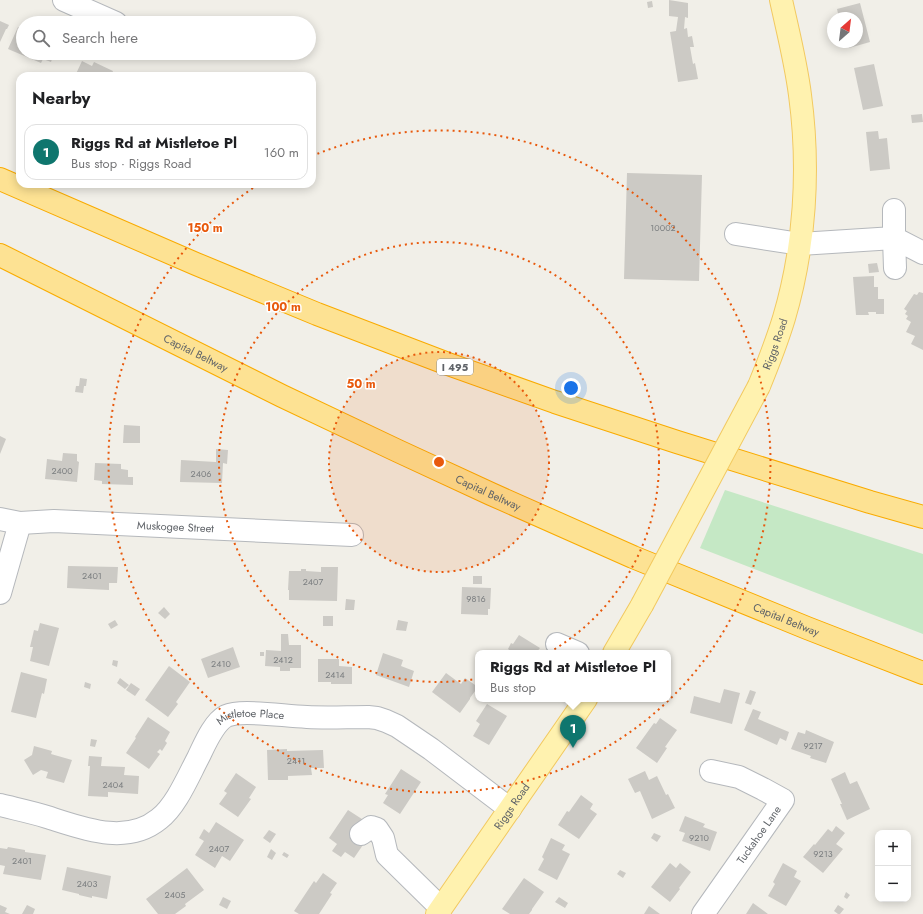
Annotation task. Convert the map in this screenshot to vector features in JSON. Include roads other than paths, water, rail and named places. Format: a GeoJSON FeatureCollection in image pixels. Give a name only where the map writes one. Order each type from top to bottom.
{"type":"FeatureCollection","features":[{"type":"Feature","properties":{"kind":"highway","name":"I 495"},"geometry":{"type":"LineString","coordinates":[[0,179],[16,186]]}},
{"type":"Feature","properties":{"kind":"highway","name":"I 495"},"geometry":{"type":"LineString","coordinates":[[21,188],[196,264],[317,314],[448,364],[555,402],[684,444],[923,517]]}},
{"type":"Feature","properties":{"kind":"highway","name":"Capital Beltway"},"geometry":{"type":"LineString","coordinates":[[0,255],[282,396],[491,494],[633,557],[807,628],[923,673]]}},
{"type":"Feature","properties":{"kind":"main road","name":"Riggs Road"},"geometry":{"type":"LineString","coordinates":[[616,650],[642,605],[758,386],[771,356],[784,318],[800,244],[804,204],[805,163],[804,132],[800,96],[781,0]]}},
{"type":"Feature","properties":{"kind":"main road","name":"Riggs Road"},"geometry":{"type":"LineString","coordinates":[[439,911],[584,702]]}},
{"type":"Feature","properties":{"kind":"street"},"geometry":{"type":"LineString","coordinates":[[64,0],[100,16]]}},
{"type":"Feature","properties":{"kind":"street"},"geometry":{"type":"LineString","coordinates":[[894,210],[896,268]]}},
{"type":"Feature","properties":{"kind":"street"},"geometry":{"type":"LineString","coordinates":[[736,234],[800,244],[894,238],[923,253]]}},
{"type":"Feature","properties":{"kind":"street"},"geometry":{"type":"LineString","coordinates":[[0,593],[10,521]]}},
{"type":"Feature","properties":{"kind":"street","name":"Muskogee Street"},"geometry":{"type":"LineString","coordinates":[[10,521],[54,521],[352,535]]}},
{"type":"Feature","properties":{"kind":"street"},"geometry":{"type":"LineString","coordinates":[[557,644],[571,650]]}},
{"type":"Feature","properties":{"kind":"street","name":"Mistletoe Place"},"geometry":{"type":"LineString","coordinates":[[0,805],[42,815],[81,828],[102,832],[119,833],[136,831],[150,826],[160,819],[173,804],[217,724],[225,717],[237,713],[262,713],[307,717],[378,718],[386,720],[426,745],[510,809]]}},
{"type":"Feature","properties":{"kind":"street","name":"Tuckahoe Lane"},"geometry":{"type":"LineString","coordinates":[[703,914],[783,800],[763,788],[739,777],[711,771]]}},
{"type":"Feature","properties":{"kind":"street"},"geometry":{"type":"LineString","coordinates":[[361,834],[371,827],[377,829],[383,838],[387,854],[439,911]]}},
{"type":"Feature","properties":{"kind":"place","name":"Riggs Rd at Mistletoe Pl"},"geometry":{"type":"Point","coordinates":[573,748]}}]}
